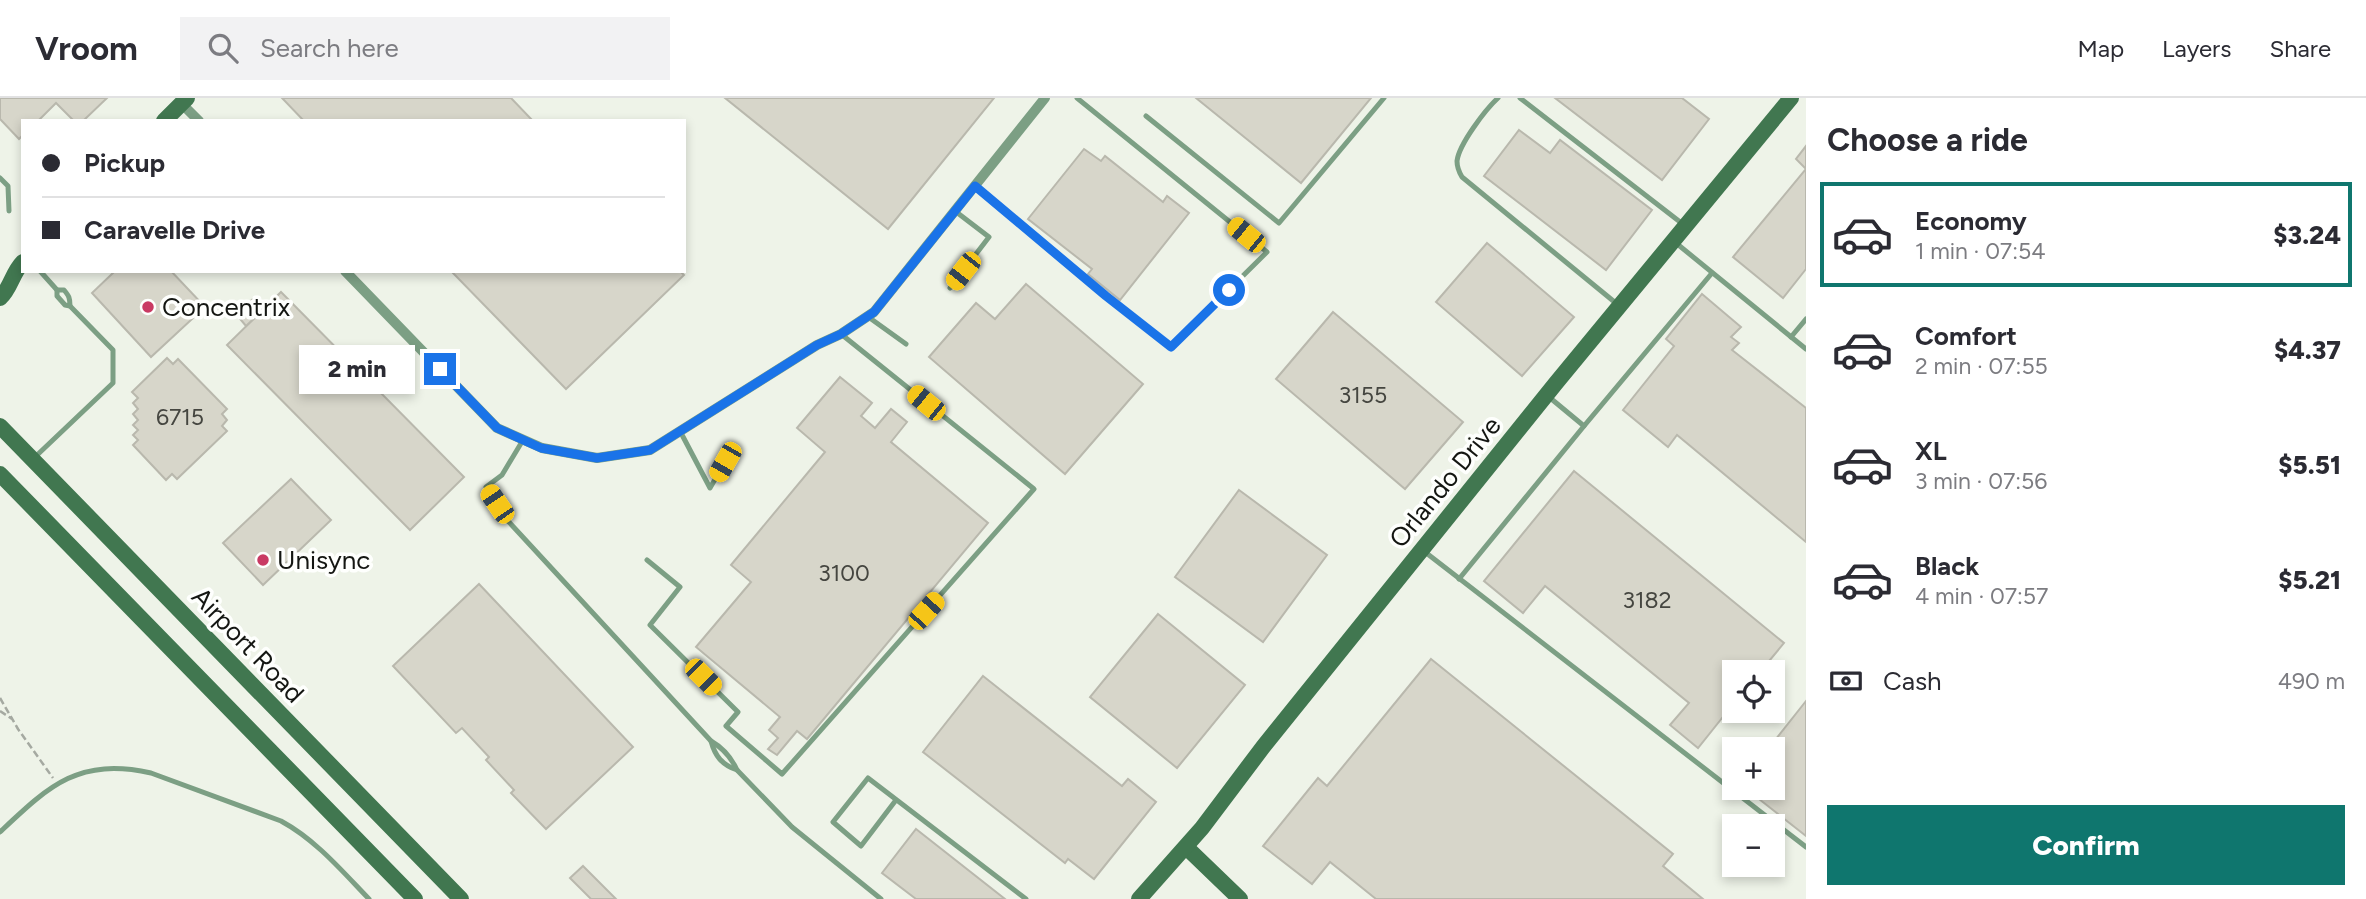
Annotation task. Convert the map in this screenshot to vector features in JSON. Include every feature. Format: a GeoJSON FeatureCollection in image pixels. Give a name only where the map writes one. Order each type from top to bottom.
{"type":"FeatureCollection","features":[{"type":"Feature","properties":{"kind":"main road","name":"Orlando Drive"},"geometry":{"type":"LineString","coordinates":[[1139,899],[1186,847],[1547,395],[1791,98]]}},
{"type":"Feature","properties":{"kind":"main road"},"geometry":{"type":"LineString","coordinates":[[166,119],[184,101]]}},
{"type":"Feature","properties":{"kind":"main road"},"geometry":{"type":"LineString","coordinates":[[0,298],[5,293],[13,268]]}},
{"type":"Feature","properties":{"kind":"main road","name":"Airport Road"},"geometry":{"type":"LineString","coordinates":[[0,426],[461,899]]}},
{"type":"Feature","properties":{"kind":"main road"},"geometry":{"type":"LineString","coordinates":[[0,474],[415,899]]}},
{"type":"Feature","properties":{"kind":"main road"},"geometry":{"type":"LineString","coordinates":[[1186,847],[1240,899]]}},
{"type":"Feature","properties":{"kind":"street"},"geometry":{"type":"LineString","coordinates":[[347,273],[497,428],[541,448],[597,458],[650,450],[874,312],[1045,98]]}},
{"type":"Feature","properties":{"kind":"street"},"geometry":{"type":"LineString","coordinates":[[184,101],[198,119]]}},
{"type":"Feature","properties":{"kind":"lane"},"geometry":{"type":"LineString","coordinates":[[975,186],[1171,347],[1267,252],[1076,98]]}},
{"type":"Feature","properties":{"kind":"lane"},"geometry":{"type":"LineString","coordinates":[[1146,116],[1279,223],[1384,98]]}},
{"type":"Feature","properties":{"kind":"lane"},"geometry":{"type":"LineString","coordinates":[[1498,98],[1478,123],[1457,158],[1457,170],[1462,177],[1620,306]]}},
{"type":"Feature","properties":{"kind":"lane"},"geometry":{"type":"LineString","coordinates":[[1520,98],[1685,226]]}},
{"type":"Feature","properties":{"kind":"lane"},"geometry":{"type":"LineString","coordinates":[[0,178],[8,186],[9,211]]}},
{"type":"Feature","properties":{"kind":"lane"},"geometry":{"type":"LineString","coordinates":[[950,288],[989,237],[955,211]]}},
{"type":"Feature","properties":{"kind":"lane"},"geometry":{"type":"LineString","coordinates":[[1673,242],[1806,349]]}},
{"type":"Feature","properties":{"kind":"lane"},"geometry":{"type":"LineString","coordinates":[[33,460],[113,383],[113,350],[70,306],[65,305],[57,296],[57,290],[42,273]]}},
{"type":"Feature","properties":{"kind":"lane"},"geometry":{"type":"LineString","coordinates":[[1458,579],[1712,273]]}},
{"type":"Feature","properties":{"kind":"lane"},"geometry":{"type":"LineString","coordinates":[[867,316],[906,344]]}},
{"type":"Feature","properties":{"kind":"lane"},"geometry":{"type":"LineString","coordinates":[[1791,337],[1806,319]]}},
{"type":"Feature","properties":{"kind":"lane"},"geometry":{"type":"LineString","coordinates":[[647,560],[680,587],[650,625],[738,712],[726,726],[782,774],[1034,489],[841,334]]}},
{"type":"Feature","properties":{"kind":"lane"},"geometry":{"type":"LineString","coordinates":[[1547,395],[1584,426]]}},
{"type":"Feature","properties":{"kind":"lane"},"geometry":{"type":"LineString","coordinates":[[680,431],[710,488],[725,462]]}},
{"type":"Feature","properties":{"kind":"lane"},"geometry":{"type":"LineString","coordinates":[[523,440],[502,475],[486,487],[508,521],[710,741],[720,746],[737,770],[792,827],[881,899]]}},
{"type":"Feature","properties":{"kind":"lane"},"geometry":{"type":"LineString","coordinates":[[1422,550],[1806,847]]}},
{"type":"Feature","properties":{"kind":"lane"},"geometry":{"type":"LineString","coordinates":[[0,832],[41,794],[57,784],[96,770],[132,769],[151,773],[281,821],[295,829],[327,856],[369,899]]}},
{"type":"Feature","properties":{"kind":"lane"},"geometry":{"type":"LineString","coordinates":[[896,800],[861,846],[833,822],[868,778],[1026,899]]}},
{"type":"Feature","properties":{"kind":"path"},"geometry":{"type":"LineString","coordinates":[[1,700],[57,784]]}},
{"type":"Feature","properties":{"kind":"path"},"geometry":{"type":"LineString","coordinates":[[0,711],[13,720]]}},
{"type":"Feature","properties":{"kind":"building"},"geometry":{"type":"Polygon","coordinates":[[[0,98],[107,98],[85,119],[72,119],[56,103],[40,119],[21,119],[19,139],[0,119],[0,98]]]}},
{"type":"Feature","properties":{"kind":"building"},"geometry":{"type":"Polygon","coordinates":[[[282,98],[511,98],[531,119],[302,119],[282,98]]]}},
{"type":"Feature","properties":{"kind":"building"},"geometry":{"type":"Polygon","coordinates":[[[725,98],[994,98],[888,229],[725,98]]]}},
{"type":"Feature","properties":{"kind":"building"},"geometry":{"type":"Polygon","coordinates":[[[1196,98],[1371,98],[1301,183],[1196,98]]]}},
{"type":"Feature","properties":{"kind":"building"},"geometry":{"type":"Polygon","coordinates":[[[1555,98],[1682,98],[1709,119],[1662,180],[1555,98]]]}},
{"type":"Feature","properties":{"kind":"building"},"geometry":{"type":"Polygon","coordinates":[[[1519,130],[1550,153],[1560,140],[1652,210],[1606,270],[1484,176],[1519,130]]]}},
{"type":"Feature","properties":{"kind":"building"},"geometry":{"type":"Polygon","coordinates":[[[1806,146],[1806,169],[1796,159],[1806,146]]]}},
{"type":"Feature","properties":{"kind":"building"},"geometry":{"type":"Polygon","coordinates":[[[1084,149],[1101,161],[1105,156],[1163,202],[1167,196],[1189,213],[1120,300],[1088,274],[1092,269],[1028,219],[1084,149]]]}},
{"type":"Feature","properties":{"kind":"building"},"geometry":{"type":"Polygon","coordinates":[[[1806,169],[1806,269],[1783,298],[1733,257],[1806,169]]]}},
{"type":"Feature","properties":{"kind":"building"},"geometry":{"type":"Polygon","coordinates":[[[1487,243],[1574,317],[1522,376],[1436,302],[1487,243]]]}},
{"type":"Feature","properties":{"kind":"building"},"geometry":{"type":"Polygon","coordinates":[[[113,273],[173,273],[205,307],[151,357],[92,293],[113,273]]]}},
{"type":"Feature","properties":{"kind":"building"},"geometry":{"type":"Polygon","coordinates":[[[453,273],[684,275],[566,389],[453,273]]]}},
{"type":"Feature","properties":{"kind":"building"},"geometry":{"type":"Polygon","coordinates":[[[1026,284],[1143,384],[1065,474],[929,357],[976,303],[995,319],[1026,284]]]}},
{"type":"Feature","properties":{"kind":"building"},"geometry":{"type":"Polygon","coordinates":[[[281,292],[464,477],[410,530],[227,345],[281,292]]]}},
{"type":"Feature","properties":{"kind":"building"},"geometry":{"type":"Polygon","coordinates":[[[1702,294],[1741,327],[1731,337],[1739,343],[1732,350],[1806,408],[1806,542],[1677,435],[1668,447],[1623,410],[1674,346],[1666,339],[1702,294]]]}},
{"type":"Feature","properties":{"kind":"building"},"geometry":{"type":"Polygon","coordinates":[[[253,299],[263,310],[246,326],[236,314],[253,299]]]}},
{"type":"Feature","properties":{"kind":"building"},"geometry":{"type":"Polygon","coordinates":[[[1333,312],[1463,422],[1405,489],[1276,379],[1333,312]]]}},
{"type":"Feature","properties":{"kind":"building"},"geometry":{"type":"Polygon","coordinates":[[[167,358],[173,364],[178,359],[227,409],[222,414],[227,420],[222,426],[227,431],[177,479],[172,474],[166,480],[133,445],[138,440],[133,435],[138,430],[133,425],[138,420],[133,414],[138,409],[133,403],[138,398],[132,392],[167,358]]]}},
{"type":"Feature","properties":{"kind":"building"},"geometry":{"type":"Polygon","coordinates":[[[840,377],[872,403],[861,416],[875,428],[891,409],[907,422],[891,442],[988,523],[807,739],[797,731],[777,755],[768,749],[778,738],[769,730],[780,717],[696,647],[751,582],[731,565],[825,452],[797,428],[840,377]]]}},
{"type":"Feature","properties":{"kind":"building"},"geometry":{"type":"Polygon","coordinates":[[[1574,471],[1784,643],[1770,660],[1722,660],[1722,718],[1698,748],[1670,725],[1689,703],[1545,586],[1523,613],[1484,581],[1574,471]]]}},
{"type":"Feature","properties":{"kind":"building"},"geometry":{"type":"Polygon","coordinates":[[[291,479],[331,520],[263,585],[223,543],[291,479]]]}},
{"type":"Feature","properties":{"kind":"building"},"geometry":{"type":"Polygon","coordinates":[[[1239,490],[1327,555],[1263,642],[1175,577],[1239,490]]]}},
{"type":"Feature","properties":{"kind":"building"},"geometry":{"type":"Polygon","coordinates":[[[479,584],[633,747],[546,829],[511,793],[514,790],[486,760],[489,757],[462,728],[456,733],[393,666],[479,584]]]}},
{"type":"Feature","properties":{"kind":"building"},"geometry":{"type":"Polygon","coordinates":[[[1158,614],[1245,685],[1177,768],[1090,697],[1158,614]]]}},
{"type":"Feature","properties":{"kind":"building"},"geometry":{"type":"Polygon","coordinates":[[[1431,659],[1673,854],[1663,866],[1703,899],[1376,899],[1330,862],[1312,884],[1263,846],[1318,778],[1327,786],[1431,659]]]}},
{"type":"Feature","properties":{"kind":"building"},"geometry":{"type":"Polygon","coordinates":[[[983,676],[1122,786],[1128,779],[1156,802],[1094,879],[1068,859],[1065,863],[923,752],[983,676]]]}},
{"type":"Feature","properties":{"kind":"building"},"geometry":{"type":"Polygon","coordinates":[[[1806,701],[1806,836],[1785,819],[1785,814],[1778,814],[1760,800],[1785,800],[1785,737],[1778,737],[1806,701]]]}},
{"type":"Feature","properties":{"kind":"building"},"geometry":{"type":"Polygon","coordinates":[[[916,829],[1005,899],[916,899],[882,873],[916,829]]]}},
{"type":"Feature","properties":{"kind":"building"},"geometry":{"type":"Polygon","coordinates":[[[583,866],[616,899],[591,899],[570,878],[583,866]]]}},
{"type":"Feature","properties":{"kind":"place","name":"Concentrix"},"geometry":{"type":"Point","coordinates":[148,307]}},
{"type":"Feature","properties":{"kind":"place","name":"Unisync"},"geometry":{"type":"Point","coordinates":[263,560]}},
{"type":"Feature","properties":{"kind":"route"},"geometry":{"type":"LineString","coordinates":[[440,369],[497,428],[541,448],[597,458],[650,450],[874,312],[975,186],[1171,347],[1229,290]]}}]}
